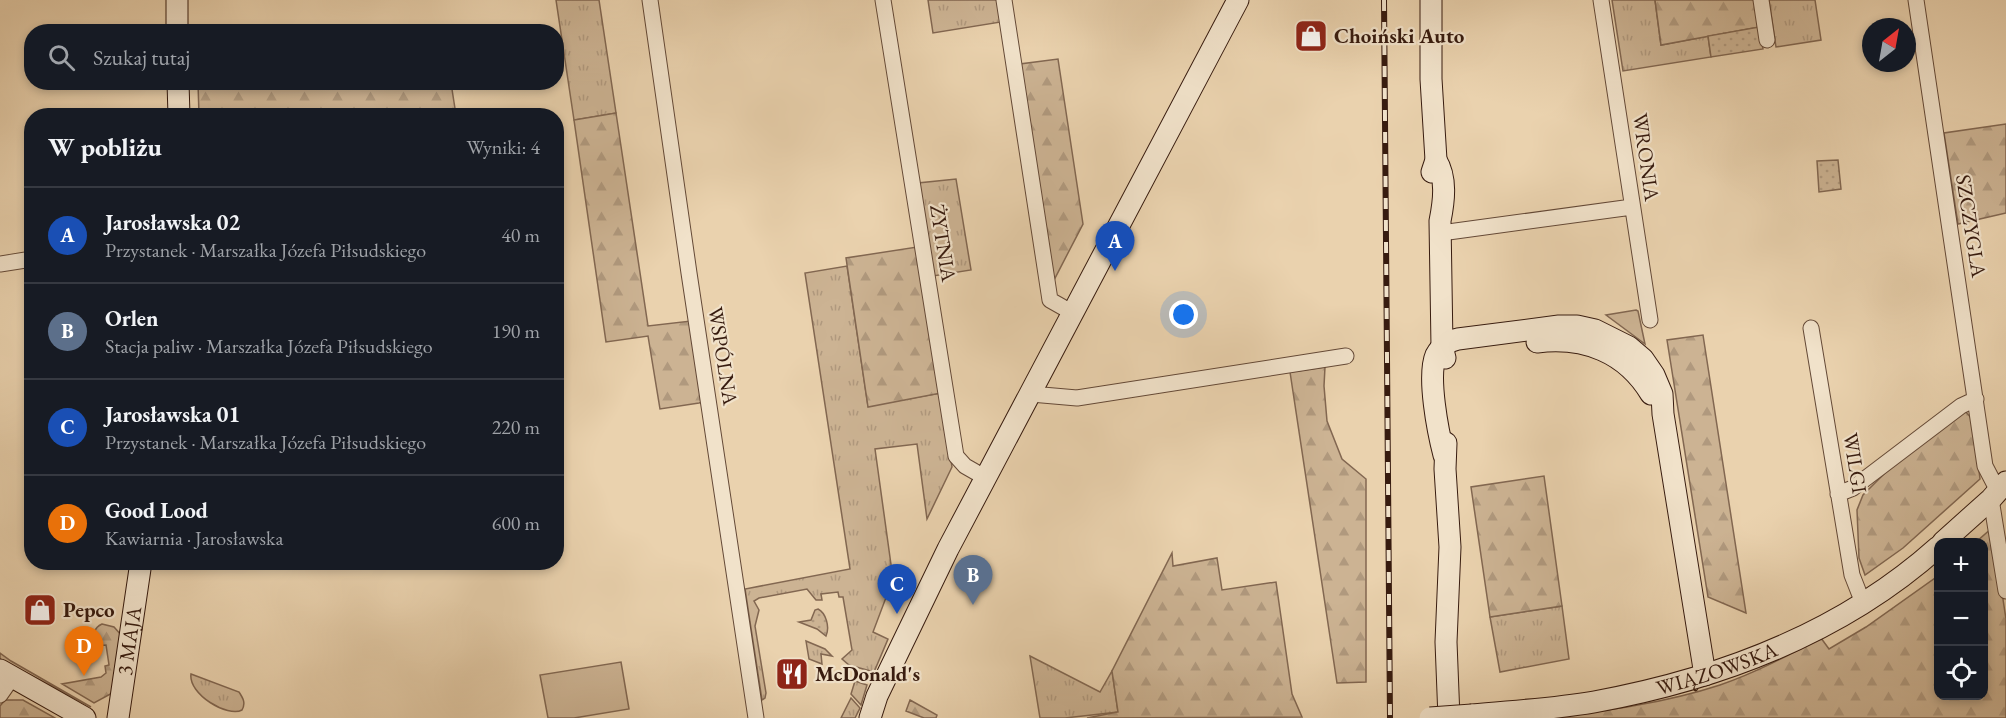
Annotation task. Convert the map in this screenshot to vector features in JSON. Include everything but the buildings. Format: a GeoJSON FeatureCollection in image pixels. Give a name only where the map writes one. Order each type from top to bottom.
{"type":"FeatureCollection","features":[{"type":"Feature","properties":{"kind":"main road"},"geometry":{"type":"LineString","coordinates":[[177,0],[177,24]]}},
{"type":"Feature","properties":{"kind":"main road"},"geometry":{"type":"LineString","coordinates":[[870,718],[877,696],[948,549],[1238,0]]}},
{"type":"Feature","properties":{"kind":"main road"},"geometry":{"type":"LineString","coordinates":[[1431,0],[1431,79],[1436,160],[1442,169],[1443,179],[1440,227],[1442,346],[1446,369],[1447,430],[1444,455],[1450,547],[1446,642],[1449,718]]}},
{"type":"Feature","properties":{"kind":"main road"},"geometry":{"type":"LineString","coordinates":[[178,90],[179,108]]}},
{"type":"Feature","properties":{"kind":"main road"},"geometry":{"type":"LineString","coordinates":[[1442,346],[1458,339],[1548,327],[1577,326],[1595,330],[1629,347],[1643,358],[1662,394],[1663,414],[1705,675]]}},
{"type":"Feature","properties":{"kind":"main road"},"geometry":{"type":"LineString","coordinates":[[1948,538],[1998,491]]}},
{"type":"Feature","properties":{"kind":"main road","name":"WIĄZOWSKA"},"geometry":{"type":"LineString","coordinates":[[1430,718],[1594,702],[1705,675],[1802,638],[1863,603],[1934,551]]}},
{"type":"Feature","properties":{"kind":"main road","name":"3 MAJA"},"geometry":{"type":"LineString","coordinates":[[118,718],[140,570]]}},
{"type":"Feature","properties":{"kind":"main road"},"geometry":{"type":"LineString","coordinates":[[885,718],[897,671],[912,627]]}},
{"type":"Feature","properties":{"kind":"main road"},"geometry":{"type":"LineString","coordinates":[[4,681],[85,718]]}},
{"type":"Feature","properties":{"kind":"street","name":"WSPÓLNA"},"geometry":{"type":"LineString","coordinates":[[650,0],[756,718]]}},
{"type":"Feature","properties":{"kind":"street","name":"ŻYTNIA"},"geometry":{"type":"LineString","coordinates":[[883,0],[956,456],[965,466],[986,478]]}},
{"type":"Feature","properties":{"kind":"street"},"geometry":{"type":"LineString","coordinates":[[1004,0],[1050,300],[1073,313]]}},
{"type":"Feature","properties":{"kind":"street","name":"WRONIA"},"geometry":{"type":"LineString","coordinates":[[1601,0],[1650,320]]}},
{"type":"Feature","properties":{"kind":"street"},"geometry":{"type":"LineString","coordinates":[[1761,0],[1767,40]]}},
{"type":"Feature","properties":{"kind":"street","name":"SZCZYGLA"},"geometry":{"type":"LineString","coordinates":[[1916,0],[1985,466],[1998,491],[2006,591]]}},
{"type":"Feature","properties":{"kind":"street"},"geometry":{"type":"LineString","coordinates":[[1440,227],[1632,207]]}},
{"type":"Feature","properties":{"kind":"street"},"geometry":{"type":"LineString","coordinates":[[0,264],[24,260]]}},
{"type":"Feature","properties":{"kind":"street","name":"WILGI"},"geometry":{"type":"LineString","coordinates":[[1811,328],[1852,575],[1863,603]]}},
{"type":"Feature","properties":{"kind":"street"},"geometry":{"type":"LineString","coordinates":[[1031,394],[1077,398],[1346,356]]}},
{"type":"Feature","properties":{"kind":"street"},"geometry":{"type":"LineString","coordinates":[[1838,494],[1853,488],[1961,406],[1976,399]]}},
{"type":"Feature","properties":{"kind":"green space"},"geometry":{"type":"Polygon","coordinates":[[[556,0],[599,0],[616,113],[574,120],[564,53],[564,24],[560,24],[556,0]]]}},
{"type":"Feature","properties":{"kind":"green space"},"geometry":{"type":"Polygon","coordinates":[[[928,0],[998,0],[1001,22],[933,33],[928,0]]]}},
{"type":"Feature","properties":{"kind":"green space"},"geometry":{"type":"Polygon","coordinates":[[[1612,0],[1655,0],[1661,45],[1708,36],[1711,57],[1623,71],[1612,0]]]}},
{"type":"Feature","properties":{"kind":"green space"},"geometry":{"type":"Polygon","coordinates":[[[1655,0],[1755,0],[1759,27],[1661,45],[1655,0]]]}},
{"type":"Feature","properties":{"kind":"green space"},"geometry":{"type":"Polygon","coordinates":[[[1769,0],[1815,0],[1821,40],[1776,47],[1769,0]]]}},
{"type":"Feature","properties":{"kind":"green space"},"geometry":{"type":"Polygon","coordinates":[[[1759,27],[1763,49],[1711,57],[1708,36],[1759,27]]]}},
{"type":"Feature","properties":{"kind":"green space"},"geometry":{"type":"Polygon","coordinates":[[[1058,59],[1083,224],[1053,282],[1020,64],[1058,59]]]}},
{"type":"Feature","properties":{"kind":"green space"},"geometry":{"type":"Polygon","coordinates":[[[198,90],[452,90],[455,108],[199,108],[198,90]]]}},
{"type":"Feature","properties":{"kind":"green space"},"geometry":{"type":"Polygon","coordinates":[[[616,113],[648,326],[691,321],[703,402],[660,409],[648,336],[606,342],[574,120],[616,113]]]}},
{"type":"Feature","properties":{"kind":"green space"},"geometry":{"type":"Polygon","coordinates":[[[2006,124],[2006,213],[1958,224],[1944,133],[2006,124]]]}},
{"type":"Feature","properties":{"kind":"green space"},"geometry":{"type":"Polygon","coordinates":[[[1838,160],[1841,189],[1819,192],[1817,161],[1838,160]]]}},
{"type":"Feature","properties":{"kind":"green space"},"geometry":{"type":"Polygon","coordinates":[[[956,179],[971,270],[933,276],[918,183],[956,179]]]}},
{"type":"Feature","properties":{"kind":"green space"},"geometry":{"type":"Polygon","coordinates":[[[917,247],[941,393],[868,407],[846,258],[917,247]]]}},
{"type":"Feature","properties":{"kind":"green space"},"geometry":{"type":"Polygon","coordinates":[[[847,266],[868,406],[941,393],[952,467],[927,519],[917,444],[875,449],[893,579],[873,632],[888,639],[874,672],[849,665],[842,659],[852,650],[843,597],[839,597],[838,592],[821,594],[822,600],[816,600],[807,589],[759,598],[754,601],[759,610],[755,626],[766,693],[762,700],[745,589],[850,569],[805,273],[847,266]]]}},
{"type":"Feature","properties":{"kind":"green space"},"geometry":{"type":"Polygon","coordinates":[[[1638,311],[1645,344],[1606,315],[1638,311]]]}},
{"type":"Feature","properties":{"kind":"green space"},"geometry":{"type":"Polygon","coordinates":[[[1703,335],[1746,613],[1708,597],[1667,340],[1703,335]]]}},
{"type":"Feature","properties":{"kind":"green space"},"geometry":{"type":"Polygon","coordinates":[[[1325,367],[1327,421],[1342,459],[1366,479],[1366,682],[1337,683],[1290,372],[1325,367]]]}},
{"type":"Feature","properties":{"kind":"green space"},"geometry":{"type":"Polygon","coordinates":[[[1965,411],[1973,420],[1980,479],[1903,548],[1865,575],[1859,558],[1857,510],[1863,495],[1891,467],[1965,411]]]}},
{"type":"Feature","properties":{"kind":"green space"},"geometry":{"type":"Polygon","coordinates":[[[1544,476],[1562,606],[1490,617],[1471,487],[1544,476]]]}},
{"type":"Feature","properties":{"kind":"green space"},"geometry":{"type":"Polygon","coordinates":[[[1992,528],[2006,619],[2006,718],[1548,718],[1635,706],[1720,685],[1746,675],[1821,638],[1829,649],[1866,627],[1934,579],[1934,700],[1988,700],[1988,538],[1981,538],[1992,528]]]}},
{"type":"Feature","properties":{"kind":"green space"},"geometry":{"type":"Polygon","coordinates":[[[1172,553],[1173,566],[1217,558],[1222,590],[1276,582],[1292,694],[1302,717],[1087,718],[1118,712],[1112,671],[1172,553]]]}},
{"type":"Feature","properties":{"kind":"green space"},"geometry":{"type":"Polygon","coordinates":[[[1562,606],[1569,659],[1500,672],[1490,617],[1562,606]]]}},
{"type":"Feature","properties":{"kind":"green space"},"geometry":{"type":"Polygon","coordinates":[[[818,609],[826,621],[828,629],[826,636],[817,629],[799,622],[811,620],[815,610],[818,609]]]}},
{"type":"Feature","properties":{"kind":"green space"},"geometry":{"type":"Polygon","coordinates":[[[102,624],[114,627],[122,636],[116,691],[94,703],[62,684],[101,677],[106,673],[105,666],[109,665],[106,645],[96,646],[95,636],[96,628],[102,624]]]}},
{"type":"Feature","properties":{"kind":"green space"},"geometry":{"type":"Polygon","coordinates":[[[806,641],[825,649],[832,656],[821,654],[822,664],[809,659],[806,641]]]}},
{"type":"Feature","properties":{"kind":"green space"},"geometry":{"type":"Polygon","coordinates":[[[0,653],[11,661],[91,707],[0,659],[0,653]]]}},
{"type":"Feature","properties":{"kind":"green space"},"geometry":{"type":"Polygon","coordinates":[[[1030,656],[1100,692],[1112,671],[1118,712],[1065,718],[1040,718],[1030,656]]]}},
{"type":"Feature","properties":{"kind":"green space"},"geometry":{"type":"Polygon","coordinates":[[[621,662],[629,709],[574,718],[548,718],[540,675],[621,662]]]}},
{"type":"Feature","properties":{"kind":"green space"},"geometry":{"type":"Polygon","coordinates":[[[191,674],[239,692],[244,701],[242,710],[228,711],[210,702],[196,689],[191,674]]]}},
{"type":"Feature","properties":{"kind":"green space"},"geometry":{"type":"Polygon","coordinates":[[[855,681],[867,685],[861,705],[851,694],[855,681]]]}},
{"type":"Feature","properties":{"kind":"green space"},"geometry":{"type":"Polygon","coordinates":[[[851,698],[860,708],[855,718],[841,718],[851,698]]]}},
{"type":"Feature","properties":{"kind":"green space"},"geometry":{"type":"Polygon","coordinates":[[[5,700],[23,700],[55,718],[0,718],[0,706],[5,700]]]}},
{"type":"Feature","properties":{"kind":"green space"},"geometry":{"type":"Polygon","coordinates":[[[910,700],[937,715],[936,718],[924,718],[906,711],[910,700]]]}},
{"type":"Feature","properties":{"kind":"railway"},"geometry":{"type":"LineString","coordinates":[[1384,0],[1390,718]]}},
{"type":"Feature","properties":{"kind":"place","name":"Choiński Auto"},"geometry":{"type":"Point","coordinates":[1311,36]}},
{"type":"Feature","properties":{"kind":"place","name":"Jarosławska 02"},"geometry":{"type":"Point","coordinates":[1115,271]}},
{"type":"Feature","properties":{"kind":"place","name":"Orlen"},"geometry":{"type":"Point","coordinates":[973,605]}},
{"type":"Feature","properties":{"kind":"place","name":"Pepco"},"geometry":{"type":"Point","coordinates":[40,610]}},
{"type":"Feature","properties":{"kind":"place","name":"Jarosławska 01"},"geometry":{"type":"Point","coordinates":[897,614]}},
{"type":"Feature","properties":{"kind":"place","name":"McDonald's"},"geometry":{"type":"Point","coordinates":[792,674]}},
{"type":"Feature","properties":{"kind":"place","name":"Good Lood"},"geometry":{"type":"Point","coordinates":[84,676]}}]}
